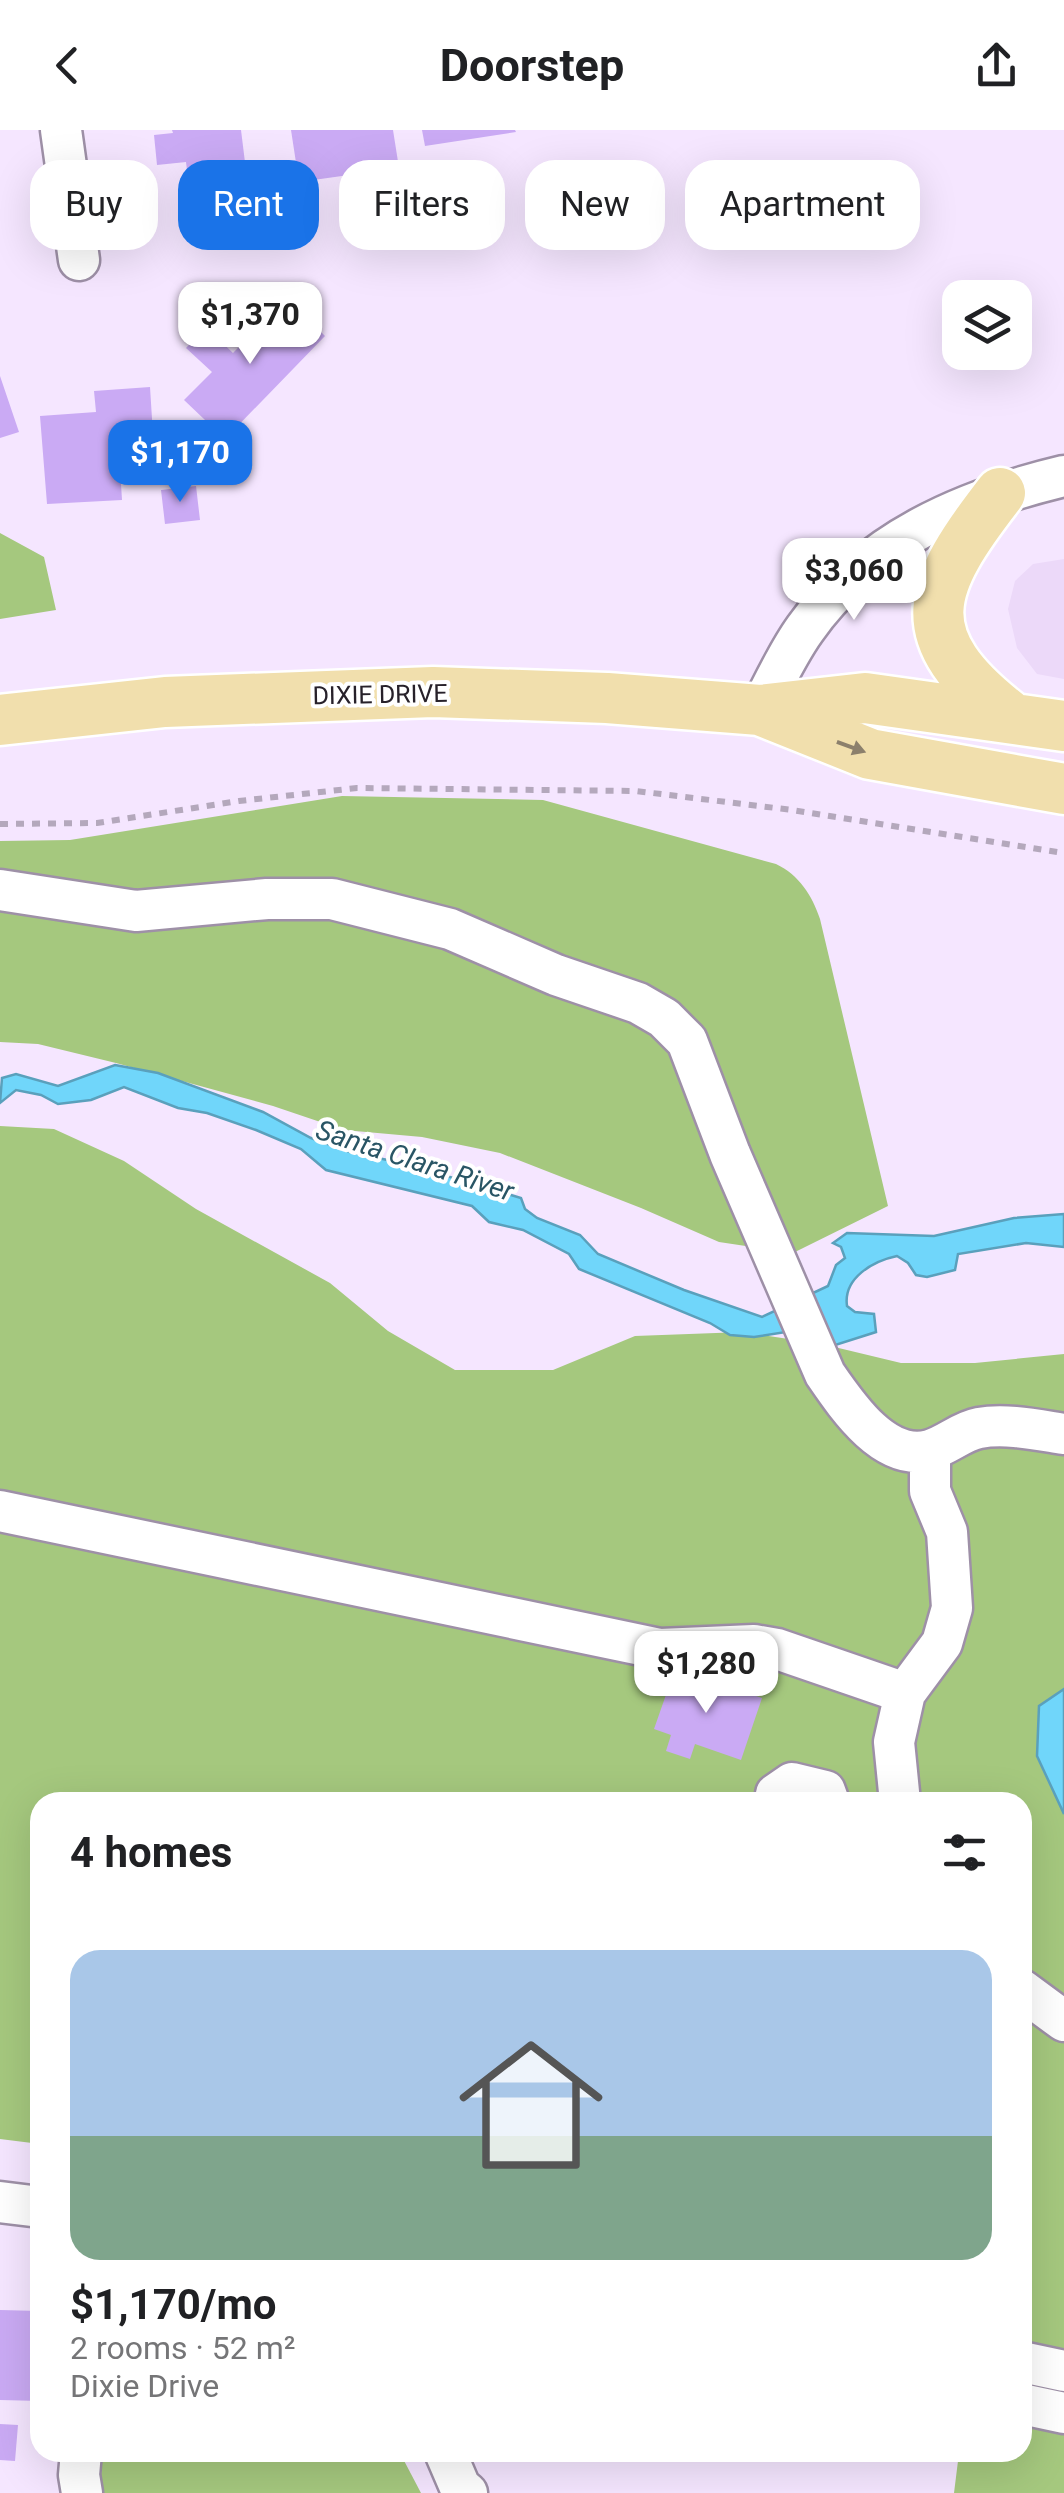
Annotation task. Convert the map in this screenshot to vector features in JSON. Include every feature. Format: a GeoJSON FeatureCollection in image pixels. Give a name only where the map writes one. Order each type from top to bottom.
{"type":"FeatureCollection","features":[{"type":"Feature","properties":{"kind":"main road"},"geometry":{"type":"LineString","coordinates":[[1000,493],[950,561],[943,578],[939,619],[943,640],[967,679],[1011,717]]}},
{"type":"Feature","properties":{"kind":"main road","name":"DIXIE DRIVE"},"geometry":{"type":"LineString","coordinates":[[0,720],[164,702],[433,692],[607,698],[760,710],[865,698],[1064,726]]}},
{"type":"Feature","properties":{"kind":"main road","name":"DIXIE DRIVE"},"geometry":{"type":"LineString","coordinates":[[760,710],[870,754],[1064,789]]}},
{"type":"Feature","properties":{"kind":"street"},"geometry":{"type":"LineString","coordinates":[[61,130],[80,260]]}},
{"type":"Feature","properties":{"kind":"street"},"geometry":{"type":"LineString","coordinates":[[760,710],[803,631],[850,576],[910,532],[1000,493],[1064,476]]}},
{"type":"Feature","properties":{"kind":"street"},"geometry":{"type":"LineString","coordinates":[[0,890],[136,910],[267,900],[332,900],[450,930],[638,1003],[664,1018],[687,1042],[751,1204],[825,1374],[846,1405],[884,1440],[904,1452],[930,1450],[979,1428],[1064,1434]]}},
{"type":"Feature","properties":{"kind":"street"},"geometry":{"type":"LineString","coordinates":[[899,1792],[894,1742],[905,1693],[942,1642],[952,1608],[947,1532],[930,1491],[930,1450]]}},
{"type":"Feature","properties":{"kind":"street"},"geometry":{"type":"LineString","coordinates":[[0,1510],[660,1649],[777,1649],[905,1693]]}},
{"type":"Feature","properties":{"kind":"street"},"geometry":{"type":"LineString","coordinates":[[779,1792],[792,1784],[825,1792]]}},
{"type":"Feature","properties":{"kind":"street"},"geometry":{"type":"LineString","coordinates":[[1032,1998],[1064,2022]]}},
{"type":"Feature","properties":{"kind":"street"},"geometry":{"type":"LineString","coordinates":[[0,2202],[30,2206]]}},
{"type":"Feature","properties":{"kind":"street"},"geometry":{"type":"LineString","coordinates":[[1032,2364],[1064,2370]]}},
{"type":"Feature","properties":{"kind":"street"},"geometry":{"type":"LineString","coordinates":[[1032,2406],[1064,2413]]}},
{"type":"Feature","properties":{"kind":"street"},"geometry":{"type":"LineString","coordinates":[[80,2462],[82,2493]]}},
{"type":"Feature","properties":{"kind":"street"},"geometry":{"type":"LineString","coordinates":[[449,2462],[467,2493]]}},
{"type":"Feature","properties":{"kind":"path"},"geometry":{"type":"LineString","coordinates":[[0,824],[97,823],[357,788],[618,791],[792,810],[1064,853]]}},
{"type":"Feature","properties":{"kind":"shaded area"},"geometry":{"type":"Polygon","coordinates":[[[1064,559],[1064,679],[1037,674],[1017,648],[1008,609],[1015,581],[1033,564],[1064,559]]]}},
{"type":"Feature","properties":{"kind":"green space"},"geometry":{"type":"Polygon","coordinates":[[[0,533],[44,557],[56,610],[0,619],[0,533]]]}},
{"type":"Feature","properties":{"kind":"green space"},"geometry":{"type":"Polygon","coordinates":[[[342,796],[543,800],[776,864],[791,874],[809,894],[820,919],[888,1206],[793,1253],[719,1242],[500,1153],[422,1137],[344,1130],[273,1106],[116,1063],[38,1044],[0,1042],[0,841],[70,840],[342,796]]]}},
{"type":"Feature","properties":{"kind":"green space"},"geometry":{"type":"Polygon","coordinates":[[[0,1126],[54,1129],[124,1161],[196,1209],[330,1283],[388,1331],[455,1370],[553,1370],[635,1336],[743,1332],[822,1344],[901,1363],[975,1363],[1064,1354],[1064,1689],[1039,1706],[1037,1756],[1064,1814],[1064,2493],[954,2493],[958,2462],[1032,2462],[1032,1792],[30,1792],[30,2143],[0,2139],[0,1126]]]}},
{"type":"Feature","properties":{"kind":"green space"},"geometry":{"type":"Polygon","coordinates":[[[66,2462],[405,2462],[421,2493],[65,2493],[66,2462]]]}},
{"type":"Feature","properties":{"kind":"water"},"geometry":{"type":"Polygon","coordinates":[[[115,1065],[158,1073],[263,1112],[311,1138],[350,1152],[521,1198],[525,1209],[537,1218],[580,1235],[598,1254],[762,1317],[828,1286],[836,1265],[845,1258],[841,1247],[833,1243],[847,1233],[934,1236],[1014,1218],[1064,1214],[1064,1247],[1026,1243],[958,1254],[955,1270],[927,1277],[916,1275],[897,1256],[878,1262],[855,1279],[847,1296],[847,1306],[855,1312],[874,1314],[876,1332],[826,1348],[792,1331],[754,1337],[730,1335],[579,1269],[569,1254],[523,1230],[489,1222],[472,1206],[326,1170],[301,1149],[207,1113],[178,1108],[124,1087],[91,1100],[58,1104],[41,1095],[16,1090],[0,1103],[2,1078],[16,1074],[58,1086],[115,1065]]]}},
{"type":"Feature","properties":{"kind":"water"},"geometry":{"type":"Polygon","coordinates":[[[1064,1689],[1064,1814],[1037,1756],[1039,1706],[1064,1689]]]}},
{"type":"Feature","properties":{"kind":"building"},"geometry":{"type":"Polygon","coordinates":[[[172,130],[241,130],[245,160],[178,160],[158,165],[154,135],[173,133],[172,130]]]}},
{"type":"Feature","properties":{"kind":"building"},"geometry":{"type":"Polygon","coordinates":[[[291,130],[393,130],[398,160],[339,160],[339,176],[319,179],[319,160],[296,160],[291,130]]]}},
{"type":"Feature","properties":{"kind":"building"},"geometry":{"type":"Polygon","coordinates":[[[422,130],[515,130],[516,132],[425,146],[422,130]]]}},
{"type":"Feature","properties":{"kind":"building"},"geometry":{"type":"Polygon","coordinates":[[[287,298],[325,336],[225,439],[184,400],[212,372],[186,348],[206,327],[233,353],[287,298]]]}},
{"type":"Feature","properties":{"kind":"building"},"geometry":{"type":"Polygon","coordinates":[[[0,376],[19,432],[0,438],[0,376]]]}},
{"type":"Feature","properties":{"kind":"building"},"geometry":{"type":"Polygon","coordinates":[[[150,387],[156,482],[121,484],[122,500],[47,504],[40,416],[96,412],[94,391],[150,387]]]}},
{"type":"Feature","properties":{"kind":"building"},"geometry":{"type":"Polygon","coordinates":[[[196,486],[200,520],[165,524],[161,490],[196,486]]]}},
{"type":"Feature","properties":{"kind":"building"},"geometry":{"type":"Polygon","coordinates":[[[675,1669],[762,1698],[741,1760],[695,1744],[690,1759],[666,1751],[671,1735],[654,1729],[675,1669]]]}},
{"type":"Feature","properties":{"kind":"building"},"geometry":{"type":"Polygon","coordinates":[[[0,2310],[30,2311],[30,2401],[0,2400],[0,2310]]]}},
{"type":"Feature","properties":{"kind":"building"},"geometry":{"type":"Polygon","coordinates":[[[0,2424],[18,2425],[15,2461],[0,2460],[0,2424]]]}},
{"type":"Feature","properties":{"kind":"water label","name":"Santa Clara River"},"geometry":{"type":"Point","coordinates":[415,1160]}}]}
